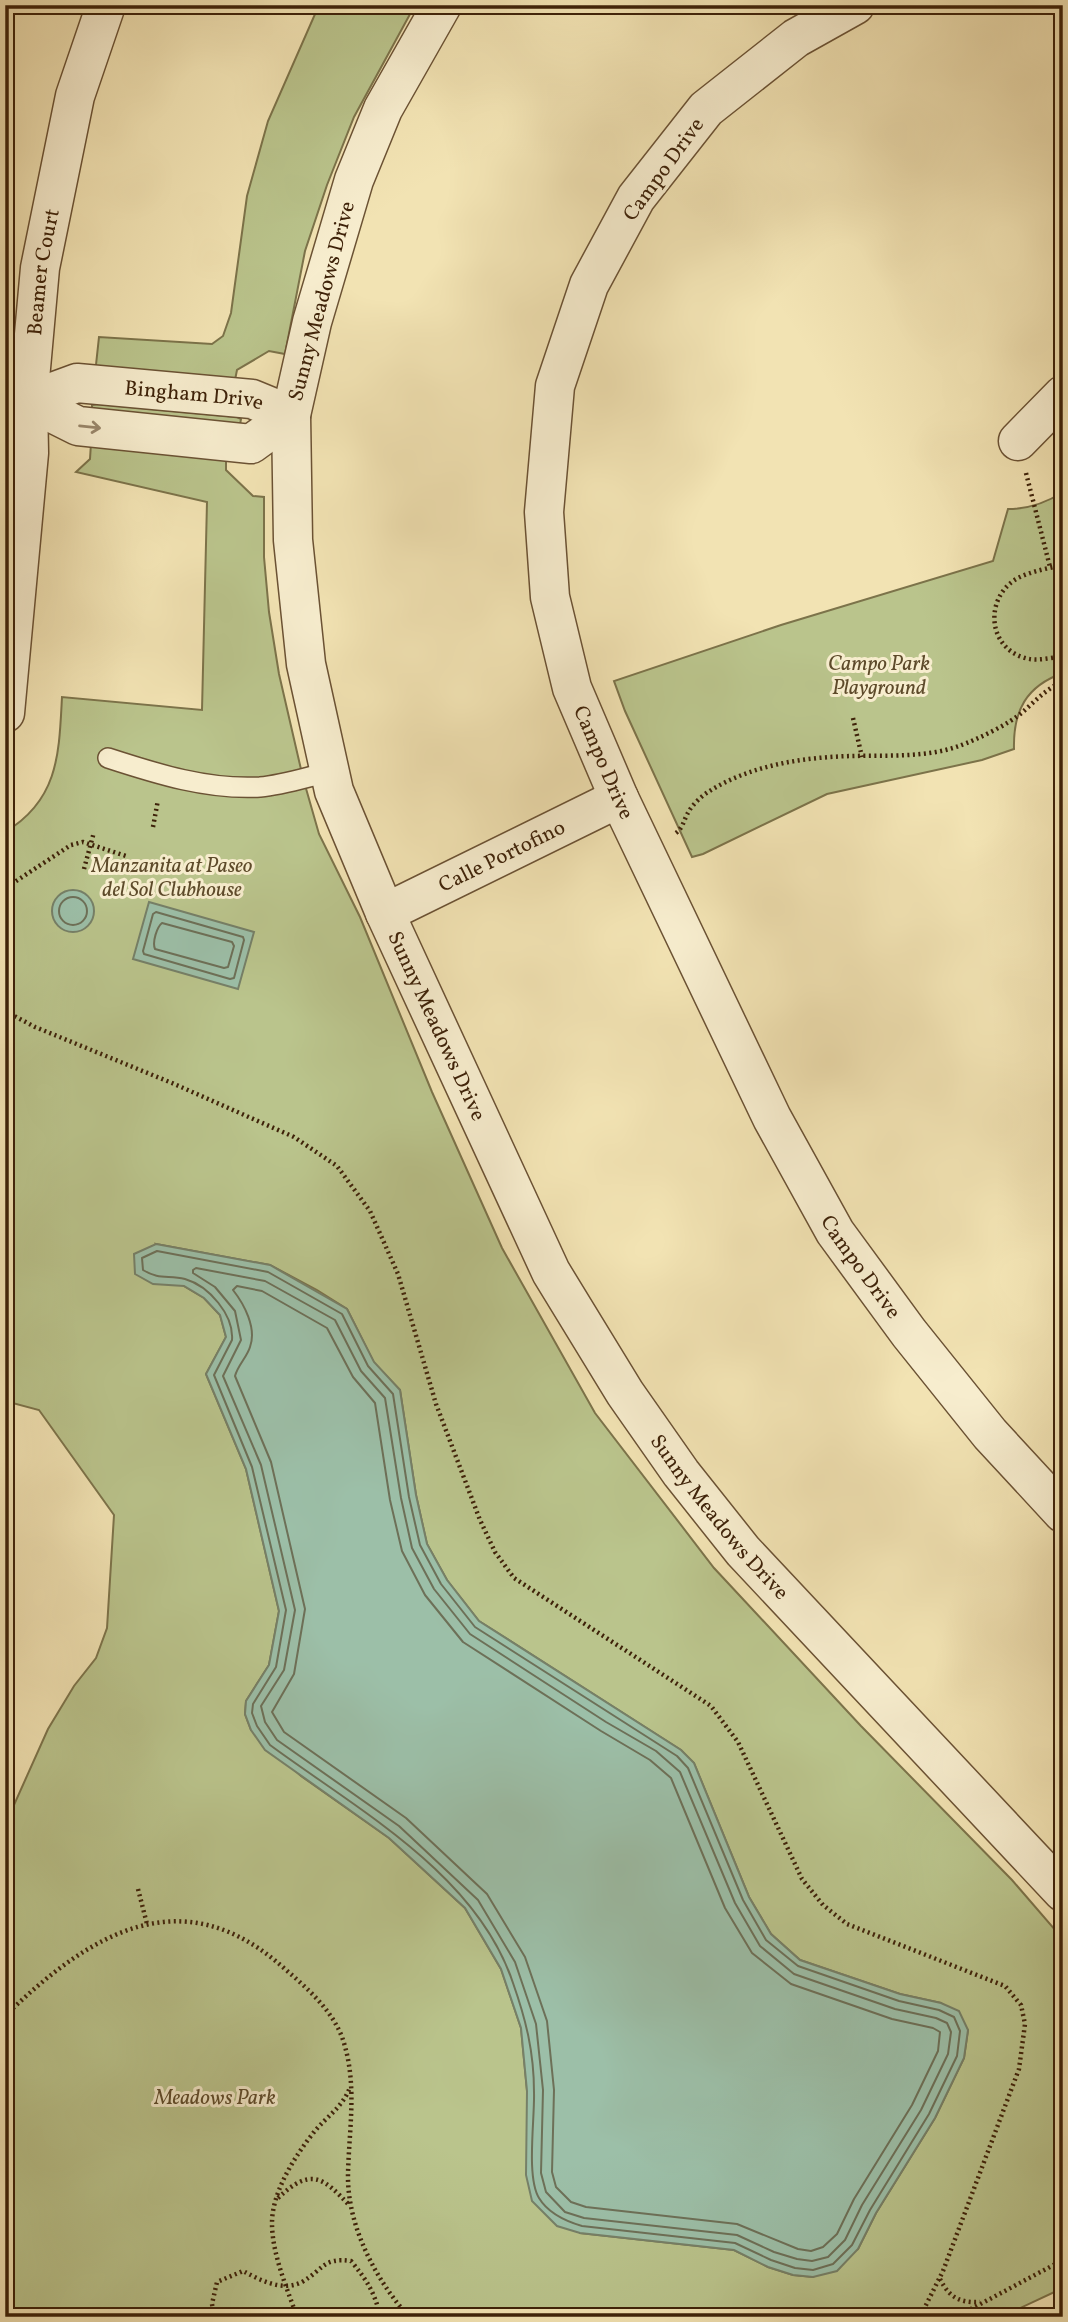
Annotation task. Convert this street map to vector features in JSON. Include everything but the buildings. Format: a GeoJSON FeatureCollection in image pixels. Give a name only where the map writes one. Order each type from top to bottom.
{"type":"FeatureCollection","features":[{"type":"Feature","properties":{"kind":"street","name":"Beamer Court"},"geometry":{"type":"LineString","coordinates":[[5,713],[29,453],[17,399],[75,96],[106,5]]}},
{"type":"Feature","properties":{"kind":"street","name":"Sunny Meadows Drive"},"geometry":{"type":"LineString","coordinates":[[442,5],[383,109],[354,180],[312,322],[291,415],[293,540],[306,664],[334,791],[385,913],[551,1272],[625,1393],[681,1473],[743,1552],[1063,1892]]}},
{"type":"Feature","properties":{"kind":"street","name":"Campo Drive"},"geometry":{"type":"LineString","coordinates":[[855,5],[796,38],[706,109],[636,198],[590,285],[555,386],[544,512],[550,597],[572,688],[619,799],[772,1118],[835,1232],[909,1333],[990,1434],[1063,1513]]}},
{"type":"Feature","properties":{"kind":"street"},"geometry":{"type":"LineString","coordinates":[[1018,440],[1063,396]]}},
{"type":"Feature","properties":{"kind":"street","name":"Bingham Drive"},"geometry":{"type":"LineString","coordinates":[[17,399],[78,426],[251,444],[291,415]]}},
{"type":"Feature","properties":{"kind":"street","name":"Calle Portofino"},"geometry":{"type":"LineString","coordinates":[[385,913],[619,799]]}},
{"type":"Feature","properties":{"kind":"lane"},"geometry":{"type":"LineString","coordinates":[[108,758],[167,778],[226,786],[262,787],[329,772]]}},
{"type":"Feature","properties":{"kind":"path"},"geometry":{"type":"LineString","coordinates":[[1018,440],[1050,568]]}},
{"type":"Feature","properties":{"kind":"path"},"geometry":{"type":"LineString","coordinates":[[1063,565],[1020,577],[1000,593],[993,608],[994,627],[1010,652],[1036,660],[1062,656],[1063,665]]}},
{"type":"Feature","properties":{"kind":"path"},"geometry":{"type":"LineString","coordinates":[[644,850],[680,831],[690,809],[707,792],[740,777],[781,764],[817,758],[917,755],[958,747],[1018,715],[1033,701],[1063,681]]}},
{"type":"Feature","properties":{"kind":"path"},"geometry":{"type":"LineString","coordinates":[[853,718],[862,757]]}},
{"type":"Feature","properties":{"kind":"path"},"geometry":{"type":"LineString","coordinates":[[84,869],[94,832]]}},
{"type":"Feature","properties":{"kind":"path"},"geometry":{"type":"LineString","coordinates":[[5,893],[10,885],[71,845],[83,842],[127,856]]}},
{"type":"Feature","properties":{"kind":"path"},"geometry":{"type":"LineString","coordinates":[[5,1012],[294,1137],[337,1166],[370,1211],[398,1274],[436,1404],[480,1520],[495,1552],[514,1578],[711,1706],[738,1742],[802,1879],[824,1905],[847,1924],[1005,1986],[1021,2005],[1025,2024],[1018,2069],[940,2279],[920,2317]]}},
{"type":"Feature","properties":{"kind":"path"},"geometry":{"type":"LineString","coordinates":[[138,1889],[147,1924]]}},
{"type":"Feature","properties":{"kind":"path"},"geometry":{"type":"LineString","coordinates":[[5,2016],[77,1955],[111,1935],[147,1924],[174,1920],[202,1923],[234,1935],[270,1955],[322,2004],[341,2036],[351,2083],[348,2176],[351,2206],[360,2236],[377,2272],[392,2298],[409,2317]]}},
{"type":"Feature","properties":{"kind":"path"},"geometry":{"type":"LineString","coordinates":[[297,2317],[276,2250],[272,2222],[286,2170],[316,2129],[345,2100],[351,2083]]}},
{"type":"Feature","properties":{"kind":"path"},"geometry":{"type":"LineString","coordinates":[[278,2199],[294,2183],[312,2178],[329,2183],[351,2206]]}},
{"type":"Feature","properties":{"kind":"path"},"geometry":{"type":"LineString","coordinates":[[214,2317],[212,2304],[217,2282],[238,2271],[287,2287],[302,2282],[328,2262],[337,2259],[351,2261],[367,2280],[377,2298],[380,2317]]}},
{"type":"Feature","properties":{"kind":"path"},"geometry":{"type":"LineString","coordinates":[[956,2317],[1063,2260]]}},
{"type":"Feature","properties":{"kind":"path"},"geometry":{"type":"LineString","coordinates":[[940,2279],[946,2291],[954,2298],[965,2302],[984,2301]]}},
{"type":"Feature","properties":{"kind":"green space"},"geometry":{"type":"Polygon","coordinates":[[[319,5],[415,5],[354,117],[327,185],[305,251],[285,354],[269,351],[237,370],[234,385],[95,374],[99,337],[212,344],[223,336],[231,313],[247,196],[268,121],[319,5]]]}},
{"type":"Feature","properties":{"kind":"green space"},"geometry":{"type":"Polygon","coordinates":[[[92,405],[241,419],[240,425],[92,411],[92,405]]]}},
{"type":"Feature","properties":{"kind":"green space"},"geometry":{"type":"Polygon","coordinates":[[[91,443],[226,456],[226,470],[253,496],[264,497],[264,557],[279,674],[319,834],[360,917],[432,1092],[502,1248],[595,1413],[714,1568],[861,1726],[1012,1880],[1063,1939],[1063,2288],[1001,2317],[5,2317],[5,1825],[48,1729],[74,1686],[96,1658],[107,1628],[114,1515],[39,1410],[5,1401],[5,832],[36,805],[53,774],[62,697],[202,710],[207,502],[76,472],[90,459],[91,443]],[[156,1244],[184,1286],[204,1298],[220,1315],[226,1337],[206,1374],[246,1469],[279,1611],[269,1665],[246,1701],[245,1714],[251,1730],[301,1776],[389,1838],[465,1908],[501,1969],[521,2028],[527,2091],[580,2233],[734,2250],[768,2267],[793,2275],[813,2277],[858,2249],[876,2213],[935,2118],[964,2058],[968,2030],[941,2003],[900,1994],[800,1960],[771,1934],[749,1897],[694,1763],[681,1750],[479,1621],[447,1580],[427,1544],[416,1495],[400,1390],[374,1363],[347,1309],[270,1265],[156,1244]]]}},
{"type":"Feature","properties":{"kind":"green space","name":"Campo Park Playground"},"geometry":{"type":"Polygon","coordinates":[[[1063,492],[1063,673],[1040,685],[1024,702],[1016,723],[1014,749],[982,760],[827,794],[692,857],[614,681],[781,625],[993,561],[1008,509],[1036,505],[1063,492]]]}},
{"type":"Feature","properties":{"kind":"water"},"geometry":{"type":"Polygon","coordinates":[[[73,890],[88,896],[94,911],[88,926],[73,932],[58,926],[52,911],[58,896],[73,890]]]}},
{"type":"Feature","properties":{"kind":"water"},"geometry":{"type":"Polygon","coordinates":[[[149,902],[254,932],[238,989],[133,959],[149,902]]]}},
{"type":"Feature","properties":{"kind":"water"},"geometry":{"type":"Polygon","coordinates":[[[156,1244],[270,1265],[347,1309],[374,1362],[400,1390],[416,1495],[427,1544],[447,1580],[479,1621],[681,1750],[694,1763],[749,1897],[771,1934],[800,1960],[900,1994],[941,2003],[959,2011],[968,2030],[964,2058],[935,2118],[876,2213],[858,2249],[837,2271],[813,2277],[793,2275],[768,2267],[734,2250],[580,2233],[557,2226],[532,2201],[526,2175],[527,2091],[521,2028],[501,1969],[465,1908],[389,1838],[265,1750],[251,1730],[245,1714],[246,1701],[269,1665],[279,1611],[246,1469],[206,1374],[226,1337],[220,1315],[204,1298],[184,1286],[153,1284],[135,1274],[134,1254],[156,1244]]]}},
{"type":"Feature","properties":{"kind":"park label","name":"Manzanita at Paseo del Sol Clubhouse"},"geometry":{"type":"Point","coordinates":[172,877]}},
{"type":"Feature","properties":{"kind":"park label","name":"Meadows Park"},"geometry":{"type":"Point","coordinates":[215,2097]}}]}
